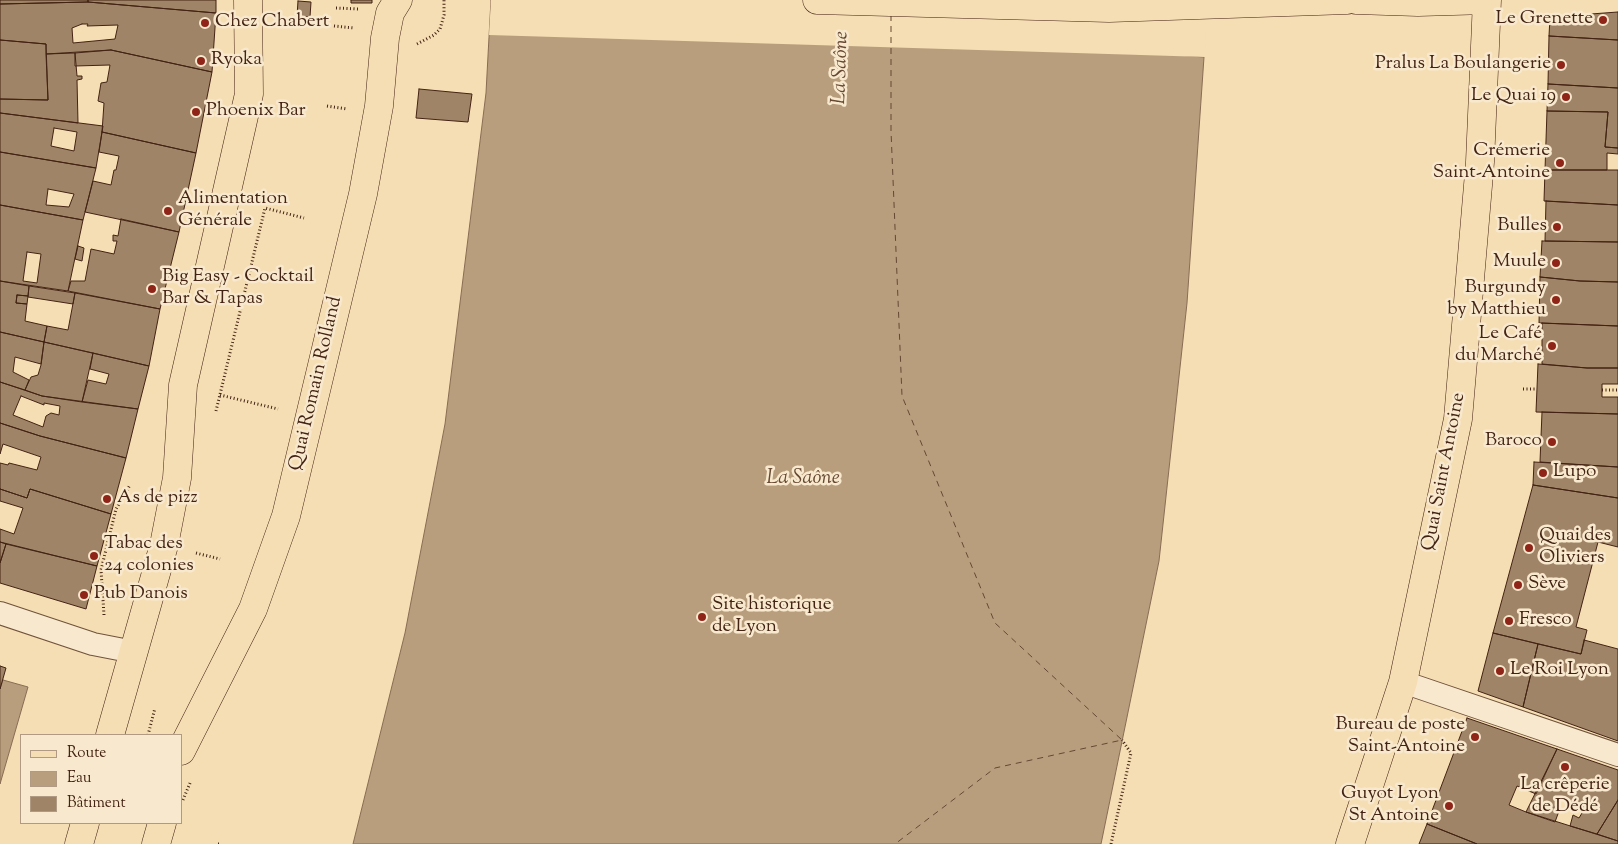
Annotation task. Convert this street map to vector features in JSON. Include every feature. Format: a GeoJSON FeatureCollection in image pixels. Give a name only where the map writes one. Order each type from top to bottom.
{"type":"FeatureCollection","features":[{"type":"Feature","properties":{"kind":"main road"},"geometry":{"type":"LineString","coordinates":[[110,734],[164,545],[176,478],[183,385],[249,94],[248,0]]}},
{"type":"Feature","properties":{"kind":"main road","name":"Quai Romain Rolland"},"geometry":{"type":"LineString","coordinates":[[182,749],[253,609],[286,516],[363,194],[380,100],[385,38],[390,13],[398,0]]}},
{"type":"Feature","properties":{"kind":"main road"},"geometry":{"type":"LineString","coordinates":[[817,0],[1109,8],[1347,0]]}},
{"type":"Feature","properties":{"kind":"main road"},"geometry":{"type":"LineString","coordinates":[[1356,0],[1418,2],[1487,0]]}},
{"type":"Feature","properties":{"kind":"main road","name":"Quai Saint Antoine"},"geometry":{"type":"LineString","coordinates":[[1350,844],[1403,682],[1458,420],[1480,162],[1487,0]]}},
{"type":"Feature","properties":{"kind":"main road"},"geometry":{"type":"LineString","coordinates":[[79,844],[85,824]]}},
{"type":"Feature","properties":{"kind":"main road"},"geometry":{"type":"LineString","coordinates":[[156,844],[162,824]]}},
{"type":"Feature","properties":{"kind":"street"},"geometry":{"type":"LineString","coordinates":[[0,613],[93,644],[134,652]]}},
{"type":"Feature","properties":{"kind":"street"},"geometry":{"type":"LineString","coordinates":[[1403,682],[1618,755]]}},
{"type":"Feature","properties":{"kind":"path"},"geometry":{"type":"LineString","coordinates":[[336,8],[351,9]]}},
{"type":"Feature","properties":{"kind":"path"},"geometry":{"type":"LineString","coordinates":[[334,26],[363,28]]}},
{"type":"Feature","properties":{"kind":"path"},"geometry":{"type":"LineString","coordinates":[[265,208],[304,218]]}},
{"type":"Feature","properties":{"kind":"path"},"geometry":{"type":"LineString","coordinates":[[1523,389],[1537,389]]}},
{"type":"Feature","properties":{"kind":"path"},"geometry":{"type":"LineString","coordinates":[[1602,390],[1618,390]]}},
{"type":"Feature","properties":{"kind":"path"},"geometry":{"type":"LineString","coordinates":[[220,395],[279,409]]}},
{"type":"Feature","properties":{"kind":"path"},"geometry":{"type":"LineString","coordinates":[[93,644],[100,632],[105,612],[101,570],[116,509],[130,486]]}},
{"type":"Feature","properties":{"kind":"path"},"geometry":{"type":"LineString","coordinates":[[195,553],[220,559]]}},
{"type":"Feature","properties":{"kind":"path"},"geometry":{"type":"LineString","coordinates":[[1111,844],[1131,752],[1122,740]]}},
{"type":"Feature","properties":{"kind":"water","name":"La Saône"},"geometry":{"type":"Polygon","coordinates":[[[491,0],[1204,57],[1187,303],[1159,561],[1101,844],[353,844],[405,633],[445,424],[486,93],[491,0]]]}},
{"type":"Feature","properties":{"kind":"water"},"geometry":{"type":"Polygon","coordinates":[[[3,680],[28,687],[0,784],[0,689],[3,680]]]}},
{"type":"Feature","properties":{"kind":"pier"},"geometry":{"type":"Polygon","coordinates":[[[491,0],[1205,0],[1206,57],[489,35],[491,0]]]}},
{"type":"Feature","properties":{"kind":"building"},"geometry":{"type":"Polygon","coordinates":[[[0,0],[88,0],[88,2],[0,4],[0,0]]]}},
{"type":"Feature","properties":{"kind":"building"},"geometry":{"type":"Polygon","coordinates":[[[88,0],[216,0],[216,13],[88,2],[88,0]]]}},
{"type":"Feature","properties":{"kind":"building"},"geometry":{"type":"Polygon","coordinates":[[[351,0],[372,0],[372,3],[351,3],[351,0]]]}},
{"type":"Feature","properties":{"kind":"building"},"geometry":{"type":"Polygon","coordinates":[[[298,1],[311,2],[310,17],[297,16],[298,1]]]}},
{"type":"Feature","properties":{"kind":"building"},"geometry":{"type":"Polygon","coordinates":[[[88,2],[216,13],[212,72],[111,50],[46,54],[46,44],[0,40],[0,4],[88,2]],[[88,24],[72,28],[73,43],[115,39],[118,25],[87,26],[88,24]]]}},
{"type":"Feature","properties":{"kind":"building"},"geometry":{"type":"Polygon","coordinates":[[[1618,12],[1618,40],[1549,36],[1550,17],[1618,12]]]}},
{"type":"Feature","properties":{"kind":"building"},"geometry":{"type":"Polygon","coordinates":[[[1549,36],[1618,40],[1618,88],[1548,84],[1549,36]]]}},
{"type":"Feature","properties":{"kind":"building"},"geometry":{"type":"Polygon","coordinates":[[[0,40],[46,44],[48,100],[0,99],[0,40]]]}},
{"type":"Feature","properties":{"kind":"building"},"geometry":{"type":"Polygon","coordinates":[[[111,50],[212,72],[196,153],[102,132],[104,103],[98,101],[101,83],[107,82],[110,65],[75,66],[75,53],[111,50]]]}},
{"type":"Feature","properties":{"kind":"building"},"geometry":{"type":"Polygon","coordinates":[[[75,53],[77,76],[82,76],[82,79],[77,80],[78,123],[0,113],[0,99],[48,100],[46,54],[75,53]]]}},
{"type":"Feature","properties":{"kind":"building"},"geometry":{"type":"Polygon","coordinates":[[[1548,84],[1618,88],[1618,148],[1605,147],[1608,112],[1547,111],[1548,84]]]}},
{"type":"Feature","properties":{"kind":"building"},"geometry":{"type":"Polygon","coordinates":[[[419,89],[472,94],[468,122],[416,118],[419,89]]]}},
{"type":"Feature","properties":{"kind":"building"},"geometry":{"type":"Polygon","coordinates":[[[1547,111],[1608,112],[1605,147],[1618,148],[1618,154],[1607,153],[1607,170],[1545,170],[1547,111]]]}},
{"type":"Feature","properties":{"kind":"building"},"geometry":{"type":"Polygon","coordinates":[[[0,113],[103,126],[96,168],[0,152],[0,113]],[[54,128],[51,146],[74,151],[77,132],[54,128]]]}},
{"type":"Feature","properties":{"kind":"building"},"geometry":{"type":"Polygon","coordinates":[[[102,132],[196,153],[179,232],[85,212],[93,181],[111,185],[119,156],[99,152],[102,132]]]}},
{"type":"Feature","properties":{"kind":"building"},"geometry":{"type":"Polygon","coordinates":[[[0,152],[96,168],[83,220],[0,205],[0,152]],[[48,189],[46,205],[69,207],[74,194],[48,189]]]}},
{"type":"Feature","properties":{"kind":"building"},"geometry":{"type":"Polygon","coordinates":[[[1545,170],[1618,170],[1618,205],[1544,201],[1545,170]]]}},
{"type":"Feature","properties":{"kind":"building"},"geometry":{"type":"Polygon","coordinates":[[[1546,201],[1618,205],[1618,242],[1545,241],[1546,201]]]}},
{"type":"Feature","properties":{"kind":"building"},"geometry":{"type":"Polygon","coordinates":[[[0,205],[83,220],[68,291],[0,281],[0,205]],[[27,252],[23,281],[37,283],[41,254],[27,252]]]}},
{"type":"Feature","properties":{"kind":"building"},"geometry":{"type":"Polygon","coordinates":[[[121,219],[179,232],[160,309],[68,291],[71,281],[85,281],[91,249],[114,254],[117,241],[113,241],[113,235],[118,236],[121,219]]]}},
{"type":"Feature","properties":{"kind":"building"},"geometry":{"type":"Polygon","coordinates":[[[1542,241],[1618,242],[1618,282],[1540,277],[1542,241]]]}},
{"type":"Feature","properties":{"kind":"building"},"geometry":{"type":"Polygon","coordinates":[[[78,246],[84,248],[82,261],[75,259],[78,246]]]}},
{"type":"Feature","properties":{"kind":"building"},"geometry":{"type":"Polygon","coordinates":[[[1540,277],[1618,282],[1618,326],[1539,323],[1540,277]]]}},
{"type":"Feature","properties":{"kind":"building"},"geometry":{"type":"Polygon","coordinates":[[[0,281],[29,286],[28,296],[17,295],[16,303],[27,304],[25,321],[47,326],[44,342],[0,332],[0,281]]]}},
{"type":"Feature","properties":{"kind":"building"},"geometry":{"type":"Polygon","coordinates":[[[29,286],[75,293],[73,304],[28,297],[29,286]]]}},
{"type":"Feature","properties":{"kind":"building"},"geometry":{"type":"Polygon","coordinates":[[[75,293],[160,309],[149,366],[44,342],[47,326],[68,330],[75,293]]]}},
{"type":"Feature","properties":{"kind":"building"},"geometry":{"type":"Polygon","coordinates":[[[17,295],[28,296],[27,304],[16,303],[17,295]]]}},
{"type":"Feature","properties":{"kind":"building"},"geometry":{"type":"Polygon","coordinates":[[[1542,323],[1618,326],[1618,368],[1587,368],[1542,364],[1542,323]]]}},
{"type":"Feature","properties":{"kind":"building"},"geometry":{"type":"Polygon","coordinates":[[[0,332],[44,342],[41,364],[15,357],[13,372],[29,380],[25,390],[0,382],[0,332]]]}},
{"type":"Feature","properties":{"kind":"building"},"geometry":{"type":"Polygon","coordinates":[[[44,342],[93,353],[82,402],[42,396],[25,390],[31,377],[38,375],[44,342]]]}},
{"type":"Feature","properties":{"kind":"building"},"geometry":{"type":"Polygon","coordinates":[[[93,353],[149,366],[138,409],[82,402],[88,380],[106,384],[109,374],[90,369],[93,353]]]}},
{"type":"Feature","properties":{"kind":"building"},"geometry":{"type":"Polygon","coordinates":[[[1538,364],[1587,368],[1618,368],[1618,384],[1602,384],[1602,397],[1618,397],[1618,414],[1536,412],[1538,364]]]}},
{"type":"Feature","properties":{"kind":"building"},"geometry":{"type":"Polygon","coordinates":[[[0,382],[42,396],[138,409],[126,458],[40,436],[0,423],[0,382]],[[21,396],[13,415],[43,427],[46,416],[51,413],[59,415],[60,406],[44,403],[44,405],[21,396]]]}},
{"type":"Feature","properties":{"kind":"building"},"geometry":{"type":"Polygon","coordinates":[[[1542,412],[1618,414],[1618,467],[1540,462],[1542,412]]]}},
{"type":"Feature","properties":{"kind":"building"},"geometry":{"type":"Polygon","coordinates":[[[0,423],[40,436],[126,458],[111,514],[30,489],[27,498],[0,489],[0,463],[8,465],[9,463],[37,470],[41,457],[3,444],[0,454],[0,423]]]}},
{"type":"Feature","properties":{"kind":"building"},"geometry":{"type":"Polygon","coordinates":[[[1534,462],[1618,467],[1618,498],[1533,485],[1534,462]]]}},
{"type":"Feature","properties":{"kind":"building"},"geometry":{"type":"Polygon","coordinates":[[[1533,485],[1618,498],[1618,547],[1598,542],[1576,627],[1587,630],[1581,654],[1493,633],[1533,485]]]}},
{"type":"Feature","properties":{"kind":"building"},"geometry":{"type":"Polygon","coordinates":[[[0,489],[27,498],[30,489],[111,514],[97,566],[0,542],[0,529],[14,534],[23,508],[0,501],[0,489]]]}},
{"type":"Feature","properties":{"kind":"building"},"geometry":{"type":"Polygon","coordinates":[[[0,542],[6,544],[0,563],[0,542]]]}},
{"type":"Feature","properties":{"kind":"building"},"geometry":{"type":"Polygon","coordinates":[[[6,544],[97,566],[86,609],[0,583],[0,563],[6,544]]]}},
{"type":"Feature","properties":{"kind":"building"},"geometry":{"type":"Polygon","coordinates":[[[1493,633],[1538,644],[1523,707],[1478,691],[1493,633]]]}},
{"type":"Feature","properties":{"kind":"building"},"geometry":{"type":"Polygon","coordinates":[[[1584,640],[1618,649],[1618,741],[1523,707],[1538,644],[1581,654],[1584,640]]]}},
{"type":"Feature","properties":{"kind":"building"},"geometry":{"type":"Polygon","coordinates":[[[0,666],[6,668],[0,689],[0,666]]]}},
{"type":"Feature","properties":{"kind":"building"},"geometry":{"type":"Polygon","coordinates":[[[1467,718],[1557,749],[1536,794],[1517,786],[1509,805],[1618,841],[1618,844],[1477,844],[1427,824],[1467,718]]]}},
{"type":"Feature","properties":{"kind":"building"},"geometry":{"type":"Polygon","coordinates":[[[1557,749],[1618,770],[1618,800],[1597,834],[1570,826],[1573,815],[1579,818],[1585,808],[1560,797],[1554,808],[1559,811],[1555,822],[1526,812],[1557,749]]]}},
{"type":"Feature","properties":{"kind":"building"},"geometry":{"type":"Polygon","coordinates":[[[1618,800],[1618,841],[1597,834],[1618,800]]]}},
{"type":"Feature","properties":{"kind":"building"},"geometry":{"type":"Polygon","coordinates":[[[1427,824],[1477,844],[1419,844],[1427,824]]]}},
{"type":"Feature","properties":{"kind":"ferry route"},"geometry":{"type":"LineString","coordinates":[[891,15],[891,131],[902,396],[995,623],[1122,740],[995,768],[895,844]]}},
{"type":"Feature","properties":{"kind":"place","name":"Le Grenette"},"geometry":{"type":"Point","coordinates":[1603,20]}},
{"type":"Feature","properties":{"kind":"place","name":"Chez Chabert"},"geometry":{"type":"Point","coordinates":[205,23]}},
{"type":"Feature","properties":{"kind":"place","name":"Ryoka"},"geometry":{"type":"Point","coordinates":[201,61]}},
{"type":"Feature","properties":{"kind":"place","name":"Pralus La Boulangerie"},"geometry":{"type":"Point","coordinates":[1561,65]}},
{"type":"Feature","properties":{"kind":"place","name":"Le Quai 19"},"geometry":{"type":"Point","coordinates":[1566,97]}},
{"type":"Feature","properties":{"kind":"place","name":"Phoenix Bar"},"geometry":{"type":"Point","coordinates":[196,112]}},
{"type":"Feature","properties":{"kind":"place","name":"Crémerie Saint-Antoine"},"geometry":{"type":"Point","coordinates":[1560,163]}},
{"type":"Feature","properties":{"kind":"place","name":"Alimentation Générale"},"geometry":{"type":"Point","coordinates":[168,211]}},
{"type":"Feature","properties":{"kind":"place","name":"Bulles"},"geometry":{"type":"Point","coordinates":[1557,227]}},
{"type":"Feature","properties":{"kind":"place","name":"Muule"},"geometry":{"type":"Point","coordinates":[1556,263]}},
{"type":"Feature","properties":{"kind":"place","name":"Big Easy - Cocktail Bar & Tapas"},"geometry":{"type":"Point","coordinates":[152,289]}},
{"type":"Feature","properties":{"kind":"place","name":"Burgundy by Matthieu"},"geometry":{"type":"Point","coordinates":[1556,300]}},
{"type":"Feature","properties":{"kind":"place","name":"Le Café du Marché"},"geometry":{"type":"Point","coordinates":[1552,346]}},
{"type":"Feature","properties":{"kind":"place","name":"Baroco"},"geometry":{"type":"Point","coordinates":[1552,442]}},
{"type":"Feature","properties":{"kind":"place","name":"Lupo"},"geometry":{"type":"Point","coordinates":[1543,473]}},
{"type":"Feature","properties":{"kind":"place","name":"As de pizz"},"geometry":{"type":"Point","coordinates":[107,499]}},
{"type":"Feature","properties":{"kind":"place","name":"Quai des Oliviers"},"geometry":{"type":"Point","coordinates":[1529,548]}},
{"type":"Feature","properties":{"kind":"place","name":"Tabac des 24 colonies"},"geometry":{"type":"Point","coordinates":[94,556]}},
{"type":"Feature","properties":{"kind":"place","name":"Sève"},"geometry":{"type":"Point","coordinates":[1518,585]}},
{"type":"Feature","properties":{"kind":"place","name":"Pub Danois"},"geometry":{"type":"Point","coordinates":[84,595]}},
{"type":"Feature","properties":{"kind":"place","name":"Site historique de Lyon"},"geometry":{"type":"Point","coordinates":[702,617]}},
{"type":"Feature","properties":{"kind":"place","name":"Fresco"},"geometry":{"type":"Point","coordinates":[1509,621]}},
{"type":"Feature","properties":{"kind":"place","name":"Le Roi Lyon"},"geometry":{"type":"Point","coordinates":[1500,671]}},
{"type":"Feature","properties":{"kind":"place","name":"Bureau de poste Saint-Antoine"},"geometry":{"type":"Point","coordinates":[1475,737]}},
{"type":"Feature","properties":{"kind":"place","name":"La crêperie de Dédé"},"geometry":{"type":"Point","coordinates":[1565,767]}},
{"type":"Feature","properties":{"kind":"place","name":"Guyot Lyon St Antoine"},"geometry":{"type":"Point","coordinates":[1449,806]}}]}
